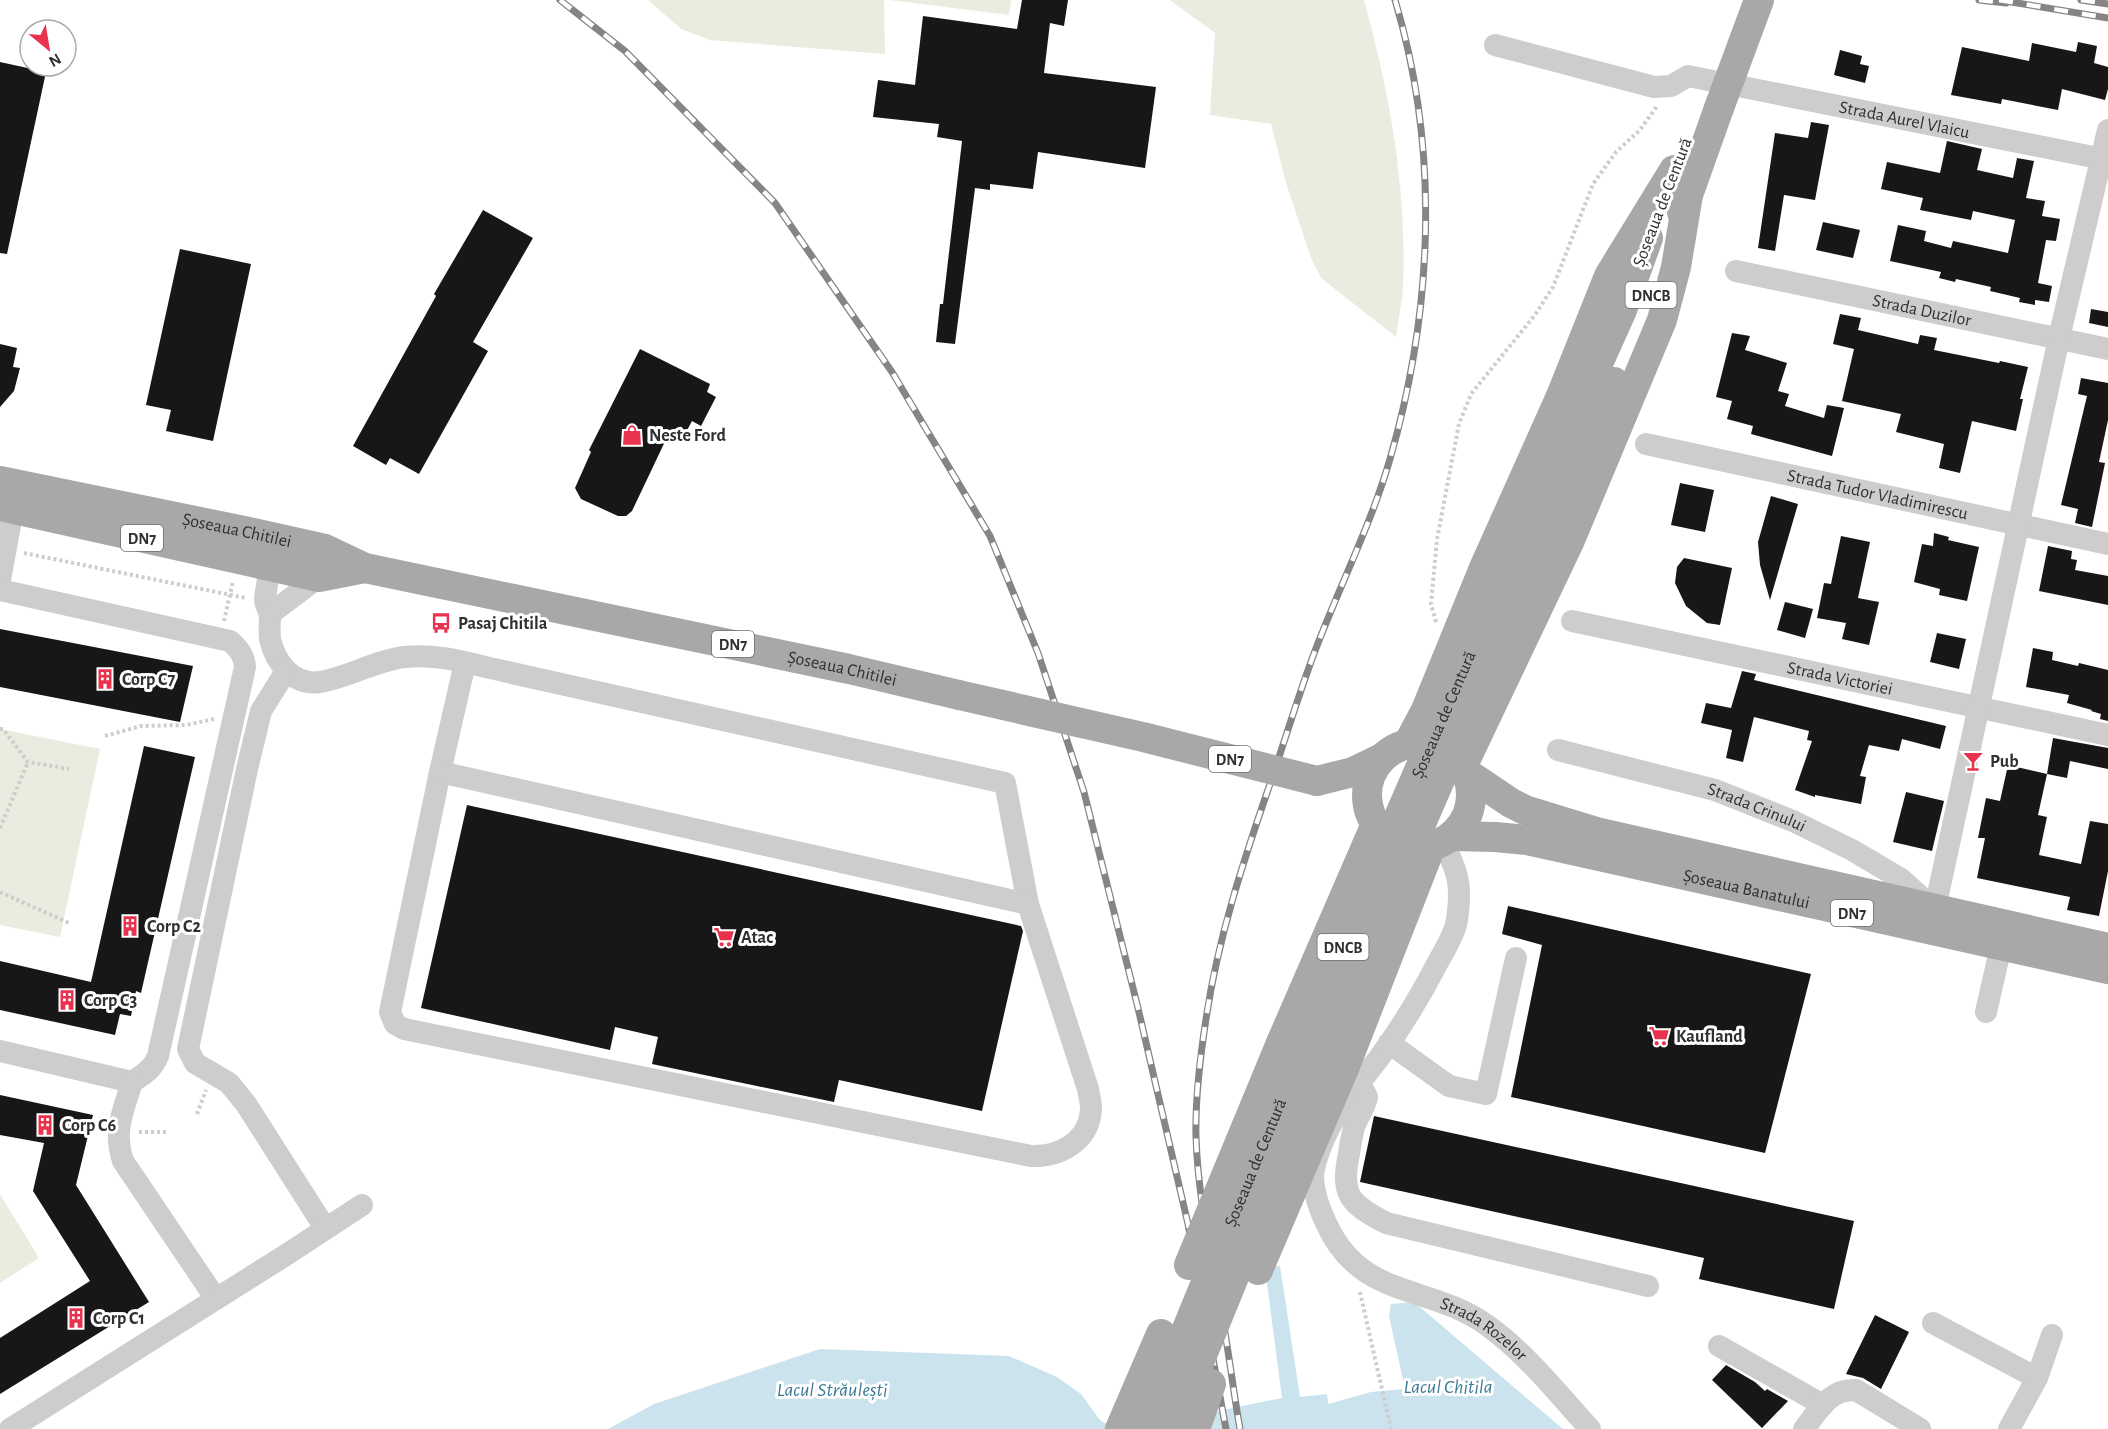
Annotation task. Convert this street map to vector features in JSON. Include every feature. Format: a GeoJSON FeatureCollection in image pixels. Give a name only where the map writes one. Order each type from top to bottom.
{"type":"FeatureCollection","features":[{"type":"Feature","properties":{"kind":"main road","name":"Șoseaua de Centură"},"geometry":{"type":"LineString","coordinates":[[1172,1429],[1560,473],[1593,379],[1681,182],[1706,95],[1738,0]]}},
{"type":"Feature","properties":{"kind":"main road","name":"Șoseaua de Centură"},"geometry":{"type":"LineString","coordinates":[[1706,95],[1759,0]]}},
{"type":"Feature","properties":{"kind":"main road"},"geometry":{"type":"LineString","coordinates":[[1408,744],[1426,710],[1484,568],[1561,396],[1609,276],[1681,182]]}},
{"type":"Feature","properties":{"kind":"main road"},"geometry":{"type":"LineString","coordinates":[[1195,1429],[1212,1381],[1352,1074],[1442,841],[1462,826],[1468,814],[1472,801],[1472,788],[1465,770],[1570,540],[1662,320],[1676,267],[1681,182]]}},
{"type":"Feature","properties":{"kind":"main road","name":"Șoseaua de Centură"},"geometry":{"type":"LineString","coordinates":[[1146,1429],[1359,909],[1560,473]]}},
{"type":"Feature","properties":{"kind":"main road","name":"Șoseaua Chitilei"},"geometry":{"type":"LineString","coordinates":[[0,481],[273,553],[319,577],[364,568]]}},
{"type":"Feature","properties":{"kind":"main road","name":"Șoseaua Chitilei"},"geometry":{"type":"LineString","coordinates":[[7,508],[273,553],[324,549],[364,568],[849,669],[1143,737],[1317,781],[1349,796],[1372,817]]}},
{"type":"Feature","properties":{"kind":"main road","name":"DN7"},"geometry":{"type":"LineString","coordinates":[[1382,758],[1390,752],[1416,742],[1434,745],[1450,752],[1465,770]]}},
{"type":"Feature","properties":{"kind":"main road"},"geometry":{"type":"LineString","coordinates":[[1120,1429],[1281,1043],[1372,817],[1367,788],[1370,776],[1382,758]]}},
{"type":"Feature","properties":{"kind":"main road","name":"Șoseaua Chitilei"},"geometry":{"type":"LineString","coordinates":[[1317,781],[1353,772],[1382,758]]}},
{"type":"Feature","properties":{"kind":"main road","name":"Șoseaua Banatului"},"geometry":{"type":"LineString","coordinates":[[1465,770],[1511,804],[1525,810],[1600,833],[1933,920],[2001,946],[2108,969]]}},
{"type":"Feature","properties":{"kind":"main road","name":"DN7"},"geometry":{"type":"LineString","coordinates":[[1372,817],[1384,834],[1394,841],[1419,848],[1442,841]]}},
{"type":"Feature","properties":{"kind":"main road","name":"Șoseaua Banatului"},"geometry":{"type":"LineString","coordinates":[[1442,841],[1495,837],[1527,840],[1933,920],[2108,948]]}},
{"type":"Feature","properties":{"kind":"street"},"geometry":{"type":"LineString","coordinates":[[1495,45],[1654,87],[1671,86],[1688,76],[1706,95]]}},
{"type":"Feature","properties":{"kind":"street","name":"Strada Aurel Vlaicu"},"geometry":{"type":"LineString","coordinates":[[1706,95],[2105,160]]}},
{"type":"Feature","properties":{"kind":"street"},"geometry":{"type":"LineString","coordinates":[[1933,920],[2059,338],[2105,160],[2108,130]]}},
{"type":"Feature","properties":{"kind":"street","name":"Strada Duzilor"},"geometry":{"type":"LineString","coordinates":[[1736,271],[2108,349]]}},
{"type":"Feature","properties":{"kind":"street","name":"Strada Tudor Vladimirescu"},"geometry":{"type":"LineString","coordinates":[[1646,444],[2108,544]]}},
{"type":"Feature","properties":{"kind":"street"},"geometry":{"type":"LineString","coordinates":[[0,580],[6,549],[7,508]]}},
{"type":"Feature","properties":{"kind":"street"},"geometry":{"type":"LineString","coordinates":[[273,553],[265,602],[270,614],[270,640],[274,654],[286,671],[297,678],[317,682],[402,657],[421,656],[465,663],[1005,783],[1028,904],[1088,1089],[1091,1107],[1088,1125],[1078,1140],[1063,1151],[1047,1156],[1020,1153],[404,1029],[394,1024],[390,1012],[465,663]]}},
{"type":"Feature","properties":{"kind":"street"},"geometry":{"type":"LineString","coordinates":[[270,614],[319,577]]}},
{"type":"Feature","properties":{"kind":"street"},"geometry":{"type":"LineString","coordinates":[[0,591],[230,641],[239,648],[244,659],[245,667],[235,716],[158,1056],[149,1071],[132,1082],[118,1132],[118,1146],[123,1161],[216,1299]]}},
{"type":"Feature","properties":{"kind":"street","name":"Strada Victoriei"},"geometry":{"type":"LineString","coordinates":[[1572,621],[2108,735]]}},
{"type":"Feature","properties":{"kind":"street"},"geometry":{"type":"LineString","coordinates":[[286,671],[261,711],[244,780],[188,1049],[195,1063],[229,1083],[246,1104],[326,1228]]}},
{"type":"Feature","properties":{"kind":"street","name":"Strada Crinului"},"geometry":{"type":"LineString","coordinates":[[1558,750],[1715,790],[1793,821],[1852,850],[1901,879],[1933,920]]}},
{"type":"Feature","properties":{"kind":"street"},"geometry":{"type":"LineString","coordinates":[[440,772],[1028,904]]}},
{"type":"Feature","properties":{"kind":"street","name":"Strada Rozelor"},"geometry":{"type":"LineString","coordinates":[[1442,841],[1455,867],[1459,892],[1456,923],[1426,987],[1389,1043],[1352,1074],[1327,1130],[1313,1174],[1320,1210],[1339,1248],[1353,1264],[1378,1281],[1465,1312],[1486,1325],[1517,1351],[1590,1429]]}},
{"type":"Feature","properties":{"kind":"street"},"geometry":{"type":"LineString","coordinates":[[1986,1012],[2001,946]]}},
{"type":"Feature","properties":{"kind":"street"},"geometry":{"type":"LineString","coordinates":[[1389,1043],[1449,1086],[1486,1094],[1516,958]]}},
{"type":"Feature","properties":{"kind":"street"},"geometry":{"type":"LineString","coordinates":[[0,1051],[132,1082]]}},
{"type":"Feature","properties":{"kind":"street"},"geometry":{"type":"LineString","coordinates":[[1352,1074],[1367,1097],[1355,1125],[1344,1173],[1345,1189],[1367,1213],[1386,1223],[1648,1286]]}},
{"type":"Feature","properties":{"kind":"street"},"geometry":{"type":"LineString","coordinates":[[10,1429],[362,1205]]}},
{"type":"Feature","properties":{"kind":"street"},"geometry":{"type":"LineString","coordinates":[[1933,1323],[2037,1378]]}},
{"type":"Feature","properties":{"kind":"street"},"geometry":{"type":"LineString","coordinates":[[2009,1429],[2037,1378],[2052,1335]]}},
{"type":"Feature","properties":{"kind":"street"},"geometry":{"type":"LineString","coordinates":[[1719,1346],[1823,1404]]}},
{"type":"Feature","properties":{"kind":"street"},"geometry":{"type":"LineString","coordinates":[[1804,1429],[1823,1404],[1841,1390],[1856,1390],[1920,1429]]}},
{"type":"Feature","properties":{"kind":"path"},"geometry":{"type":"LineString","coordinates":[[1437,627],[1431,604],[1437,539],[1459,424],[1471,394],[1535,315],[1554,287],[1593,184],[1616,152],[1640,130],[1671,86]]}},
{"type":"Feature","properties":{"kind":"path"},"geometry":{"type":"LineString","coordinates":[[6,549],[230,595],[220,639]]}},
{"type":"Feature","properties":{"kind":"path"},"geometry":{"type":"LineString","coordinates":[[105,736],[141,726],[186,725],[235,716]]}},
{"type":"Feature","properties":{"kind":"path"},"geometry":{"type":"LineString","coordinates":[[0,729],[3,729],[28,762],[69,769]]}},
{"type":"Feature","properties":{"kind":"path"},"geometry":{"type":"LineString","coordinates":[[0,828],[28,762]]}},
{"type":"Feature","properties":{"kind":"path"},"geometry":{"type":"LineString","coordinates":[[0,892],[69,923]]}},
{"type":"Feature","properties":{"kind":"path"},"geometry":{"type":"LineString","coordinates":[[118,1132],[167,1132]]}},
{"type":"Feature","properties":{"kind":"path"},"geometry":{"type":"LineString","coordinates":[[1353,1264],[1391,1429]]}},
{"type":"Feature","properties":{"kind":"shaded area"},"geometry":{"type":"Polygon","coordinates":[[[648,0],[884,0],[885,54],[710,40],[681,29],[648,0]]]}},
{"type":"Feature","properties":{"kind":"shaded area"},"geometry":{"type":"Polygon","coordinates":[[[890,0],[1011,0],[1009,15],[890,0]]]}},
{"type":"Feature","properties":{"kind":"shaded area"},"geometry":{"type":"Polygon","coordinates":[[[1170,0],[1364,0],[1389,106],[1399,178],[1404,250],[1402,299],[1396,337],[1321,278],[1311,258],[1286,183],[1271,124],[1210,115],[1215,33],[1170,0]]]}},
{"type":"Feature","properties":{"kind":"shaded area"},"geometry":{"type":"Polygon","coordinates":[[[0,729],[100,749],[60,937],[0,925],[0,729]]]}},
{"type":"Feature","properties":{"kind":"shaded area"},"geometry":{"type":"Polygon","coordinates":[[[0,1194],[39,1258],[0,1283],[0,1194]]]}},
{"type":"Feature","properties":{"kind":"water","name":"Lacul Străulești"},"geometry":{"type":"Polygon","coordinates":[[[1280,1266],[1300,1397],[1327,1394],[1328,1404],[1371,1392],[1405,1389],[1389,1316],[1391,1304],[1414,1302],[1563,1429],[608,1429],[654,1404],[820,1349],[1009,1356],[1057,1377],[1081,1394],[1100,1420],[1110,1426],[1184,1418],[1282,1398],[1265,1268],[1280,1266]]]}},
{"type":"Feature","properties":{"kind":"building"},"geometry":{"type":"Polygon","coordinates":[[[1022,0],[1068,0],[1064,26],[1050,23],[1044,73],[1156,87],[1145,168],[1038,152],[1033,189],[990,184],[990,190],[975,188],[955,344],[936,342],[940,304],[943,304],[962,141],[937,137],[939,124],[873,117],[878,80],[915,85],[923,16],[1017,29],[1022,0]]]}},
{"type":"Feature","properties":{"kind":"building"},"geometry":{"type":"Polygon","coordinates":[[[2078,42],[2097,46],[2094,63],[2108,67],[2108,89],[2105,100],[2062,89],[2058,110],[2002,99],[2001,104],[1951,95],[1962,47],[2029,61],[2032,43],[2076,52],[2078,42]]]}},
{"type":"Feature","properties":{"kind":"building"},"geometry":{"type":"Polygon","coordinates":[[[1840,50],[1862,56],[1860,64],[1869,66],[1865,83],[1834,75],[1840,50]]]}},
{"type":"Feature","properties":{"kind":"building"},"geometry":{"type":"Polygon","coordinates":[[[0,62],[18,66],[18,78],[45,78],[7,254],[0,253],[0,62]]]}},
{"type":"Feature","properties":{"kind":"building"},"geometry":{"type":"Polygon","coordinates":[[[1811,122],[1829,125],[1815,200],[1784,195],[1775,251],[1758,248],[1775,133],[1808,138],[1811,122]]]}},
{"type":"Feature","properties":{"kind":"building"},"geometry":{"type":"Polygon","coordinates":[[[1947,141],[1982,149],[1977,170],[2013,178],[2017,158],[2034,161],[2026,198],[2045,201],[2042,216],[2060,219],[2056,241],[2046,240],[2038,283],[2052,286],[2049,302],[2035,300],[2035,305],[2019,302],[2020,298],[1990,291],[1991,287],[1956,279],[1955,282],[1939,278],[1941,272],[1890,261],[1898,225],[1926,231],[1924,241],[1951,248],[1953,241],[2008,253],[2015,220],[1973,211],[1971,220],[1920,210],[1923,198],[1881,189],[1887,162],[1940,173],[1947,141]]]}},
{"type":"Feature","properties":{"kind":"building"},"geometry":{"type":"Polygon","coordinates":[[[483,210],[533,238],[473,342],[488,351],[419,474],[390,458],[386,465],[353,446],[436,296],[434,294],[483,210]]]}},
{"type":"Feature","properties":{"kind":"building"},"geometry":{"type":"Polygon","coordinates":[[[1823,222],[1860,230],[1853,258],[1816,250],[1823,222]]]}},
{"type":"Feature","properties":{"kind":"building"},"geometry":{"type":"Polygon","coordinates":[[[180,249],[251,264],[213,441],[166,431],[171,410],[146,405],[180,249]]]}},
{"type":"Feature","properties":{"kind":"building"},"geometry":{"type":"Polygon","coordinates":[[[2091,309],[2108,312],[2108,327],[2089,323],[2091,309]]]}},
{"type":"Feature","properties":{"kind":"building"},"geometry":{"type":"Polygon","coordinates":[[[1840,314],[1861,318],[1858,330],[1918,344],[1920,335],[1937,338],[1934,350],[2028,367],[2020,399],[2023,399],[2016,431],[1972,421],[1960,473],[1939,468],[1944,444],[1896,432],[1901,414],[1842,401],[1854,349],[1833,344],[1840,314]]]}},
{"type":"Feature","properties":{"kind":"building"},"geometry":{"type":"Polygon","coordinates":[[[1732,333],[1750,336],[1745,350],[1787,363],[1778,391],[1789,394],[1785,406],[1824,418],[1827,405],[1844,408],[1832,456],[1751,434],[1753,426],[1727,419],[1732,401],[1716,397],[1732,333]]]}},
{"type":"Feature","properties":{"kind":"building"},"geometry":{"type":"Polygon","coordinates":[[[0,344],[17,348],[13,367],[20,368],[14,391],[0,407],[0,344]]]}},
{"type":"Feature","properties":{"kind":"building","name":"Neste Ford"},"geometry":{"type":"Polygon","coordinates":[[[640,349],[710,384],[707,392],[716,397],[701,426],[692,421],[683,438],[670,431],[632,511],[626,516],[618,516],[581,499],[575,488],[591,452],[589,450],[640,349]]]}},
{"type":"Feature","properties":{"kind":"building"},"geometry":{"type":"Polygon","coordinates":[[[2081,378],[2108,383],[2108,420],[2099,462],[2105,463],[2092,527],[2075,523],[2078,509],[2061,505],[2087,396],[2078,394],[2081,378]]]}},
{"type":"Feature","properties":{"kind":"building"},"geometry":{"type":"Polygon","coordinates":[[[1680,483],[1714,490],[1705,532],[1671,525],[1680,483]]]}},
{"type":"Feature","properties":{"kind":"building"},"geometry":{"type":"Polygon","coordinates":[[[1771,496],[1798,504],[1770,600],[1760,565],[1758,542],[1771,496]]]}},
{"type":"Feature","properties":{"kind":"building"},"geometry":{"type":"Polygon","coordinates":[[[1934,533],[1949,537],[1948,540],[1979,547],[1967,601],[1939,595],[1940,589],[1914,582],[1922,544],[1933,546],[1934,533]]]}},
{"type":"Feature","properties":{"kind":"building"},"geometry":{"type":"Polygon","coordinates":[[[1841,536],[1870,542],[1858,598],[1879,602],[1869,645],[1842,639],[1846,623],[1817,618],[1824,583],[1831,584],[1841,536]]]}},
{"type":"Feature","properties":{"kind":"building"},"geometry":{"type":"Polygon","coordinates":[[[2048,546],[2072,551],[2071,559],[2077,560],[2075,570],[2108,576],[2108,605],[2039,591],[2048,546]]]}},
{"type":"Feature","properties":{"kind":"building"},"geometry":{"type":"Polygon","coordinates":[[[1684,558],[1732,568],[1720,625],[1707,623],[1686,606],[1675,583],[1677,567],[1684,558]]]}},
{"type":"Feature","properties":{"kind":"building"},"geometry":{"type":"Polygon","coordinates":[[[1785,602],[1813,609],[1805,638],[1777,630],[1785,602]]]}},
{"type":"Feature","properties":{"kind":"building","name":"Corp C7"},"geometry":{"type":"Polygon","coordinates":[[[0,629],[193,666],[180,722],[0,687],[0,629]]]}},
{"type":"Feature","properties":{"kind":"building"},"geometry":{"type":"Polygon","coordinates":[[[1937,633],[1966,639],[1959,669],[1930,662],[1937,633]]]}},
{"type":"Feature","properties":{"kind":"building"},"geometry":{"type":"Polygon","coordinates":[[[2033,648],[2053,652],[2052,660],[2108,670],[2108,721],[2100,719],[2101,714],[2092,710],[2067,703],[2069,695],[2026,687],[2033,648]]]}},
{"type":"Feature","properties":{"kind":"building"},"geometry":{"type":"Polygon","coordinates":[[[1742,671],[1756,674],[1754,680],[1946,726],[1940,749],[1902,739],[1899,751],[1869,745],[1860,776],[1866,777],[1861,804],[1815,795],[1815,797],[1795,790],[1812,741],[1807,740],[1809,731],[1754,717],[1743,762],[1726,758],[1732,730],[1701,723],[1706,703],[1731,708],[1742,671]]]}},
{"type":"Feature","properties":{"kind":"building"},"geometry":{"type":"Polygon","coordinates":[[[2053,738],[2108,748],[2108,769],[2070,761],[2067,778],[2047,774],[2053,738]]]}},
{"type":"Feature","properties":{"kind":"building"},"geometry":{"type":"Polygon","coordinates":[[[144,746],[195,757],[141,993],[136,991],[131,1016],[120,1014],[115,1035],[0,1010],[0,961],[91,982],[144,746]]]}},
{"type":"Feature","properties":{"kind":"building"},"geometry":{"type":"Polygon","coordinates":[[[2008,765],[2047,774],[2038,815],[2047,817],[2039,855],[2081,864],[2090,821],[2108,824],[2108,871],[2099,916],[2067,910],[2070,897],[1977,878],[1985,838],[1978,838],[1986,798],[2000,801],[2008,765]]]}},
{"type":"Feature","properties":{"kind":"building"},"geometry":{"type":"Polygon","coordinates":[[[1906,792],[1944,801],[1932,851],[1893,842],[1906,792]]]}},
{"type":"Feature","properties":{"kind":"building"},"geometry":{"type":"Polygon","coordinates":[[[467,805],[1021,926],[1023,931],[982,1111],[839,1080],[834,1102],[652,1064],[658,1037],[615,1027],[610,1050],[421,1008],[467,805]]]}},
{"type":"Feature","properties":{"kind":"building","name":"Kaufland"},"geometry":{"type":"Polygon","coordinates":[[[1508,906],[1811,974],[1765,1153],[1511,1097],[1542,945],[1502,934],[1508,906]]]}},
{"type":"Feature","properties":{"kind":"building"},"geometry":{"type":"Polygon","coordinates":[[[0,1095],[93,1115],[76,1185],[149,1302],[0,1394],[0,1338],[90,1281],[33,1191],[44,1143],[0,1135],[0,1095]]]}},
{"type":"Feature","properties":{"kind":"building"},"geometry":{"type":"Polygon","coordinates":[[[1374,1116],[1854,1221],[1834,1309],[1699,1279],[1704,1258],[1360,1182],[1374,1116]]]}},
{"type":"Feature","properties":{"kind":"building"},"geometry":{"type":"Polygon","coordinates":[[[1875,1315],[1909,1332],[1881,1389],[1863,1378],[1846,1374],[1875,1315]]]}},
{"type":"Feature","properties":{"kind":"building"},"geometry":{"type":"Polygon","coordinates":[[[1726,1365],[1755,1382],[1765,1391],[1767,1389],[1788,1401],[1762,1428],[1712,1380],[1726,1365]]]}},
{"type":"Feature","properties":{"kind":"railway"},"geometry":{"type":"LineString","coordinates":[[560,0],[625,51],[775,203],[892,372],[990,536],[1038,653],[1084,792],[1138,1008],[1188,1224],[1226,1429]]}},
{"type":"Feature","properties":{"kind":"railway"},"geometry":{"type":"LineString","coordinates":[[1240,1429],[1197,1161],[1196,1122],[1200,1063],[1217,959],[1241,871],[1312,659],[1382,485],[1404,403],[1415,346],[1426,230],[1425,172],[1419,114],[1409,57],[1395,0]]}},
{"type":"Feature","properties":{"kind":"railway"},"geometry":{"type":"LineString","coordinates":[[1979,0],[2006,3]]}},
{"type":"Feature","properties":{"kind":"railway"},"geometry":{"type":"LineString","coordinates":[[1999,0],[2108,18]]}},
{"type":"Feature","properties":{"kind":"railway"},"geometry":{"type":"LineString","coordinates":[[2081,0],[2108,4]]}},
{"type":"Feature","properties":{"kind":"place","name":"Neste Ford"},"geometry":{"type":"Point","coordinates":[632,435]}},
{"type":"Feature","properties":{"kind":"place","name":"Pasaj Chitila"},"geometry":{"type":"Point","coordinates":[441,623]}},
{"type":"Feature","properties":{"kind":"place","name":"Corp C7"},"geometry":{"type":"Point","coordinates":[105,679]}},
{"type":"Feature","properties":{"kind":"place","name":"Pub"},"geometry":{"type":"Point","coordinates":[1973,761]}},
{"type":"Feature","properties":{"kind":"place","name":"Corp C2"},"geometry":{"type":"Point","coordinates":[130,926]}},
{"type":"Feature","properties":{"kind":"place","name":"Atac"},"geometry":{"type":"Point","coordinates":[724,937]}},
{"type":"Feature","properties":{"kind":"place","name":"Corp C3"},"geometry":{"type":"Point","coordinates":[67,1000]}},
{"type":"Feature","properties":{"kind":"place","name":"Kaufland"},"geometry":{"type":"Point","coordinates":[1659,1036]}},
{"type":"Feature","properties":{"kind":"place","name":"Corp C6"},"geometry":{"type":"Point","coordinates":[45,1125]}},
{"type":"Feature","properties":{"kind":"place","name":"Corp C1"},"geometry":{"type":"Point","coordinates":[76,1318]}},
{"type":"Feature","properties":{"kind":"water label","name":"Lacul Chitila"},"geometry":{"type":"Point","coordinates":[1448,1386]}}]}
